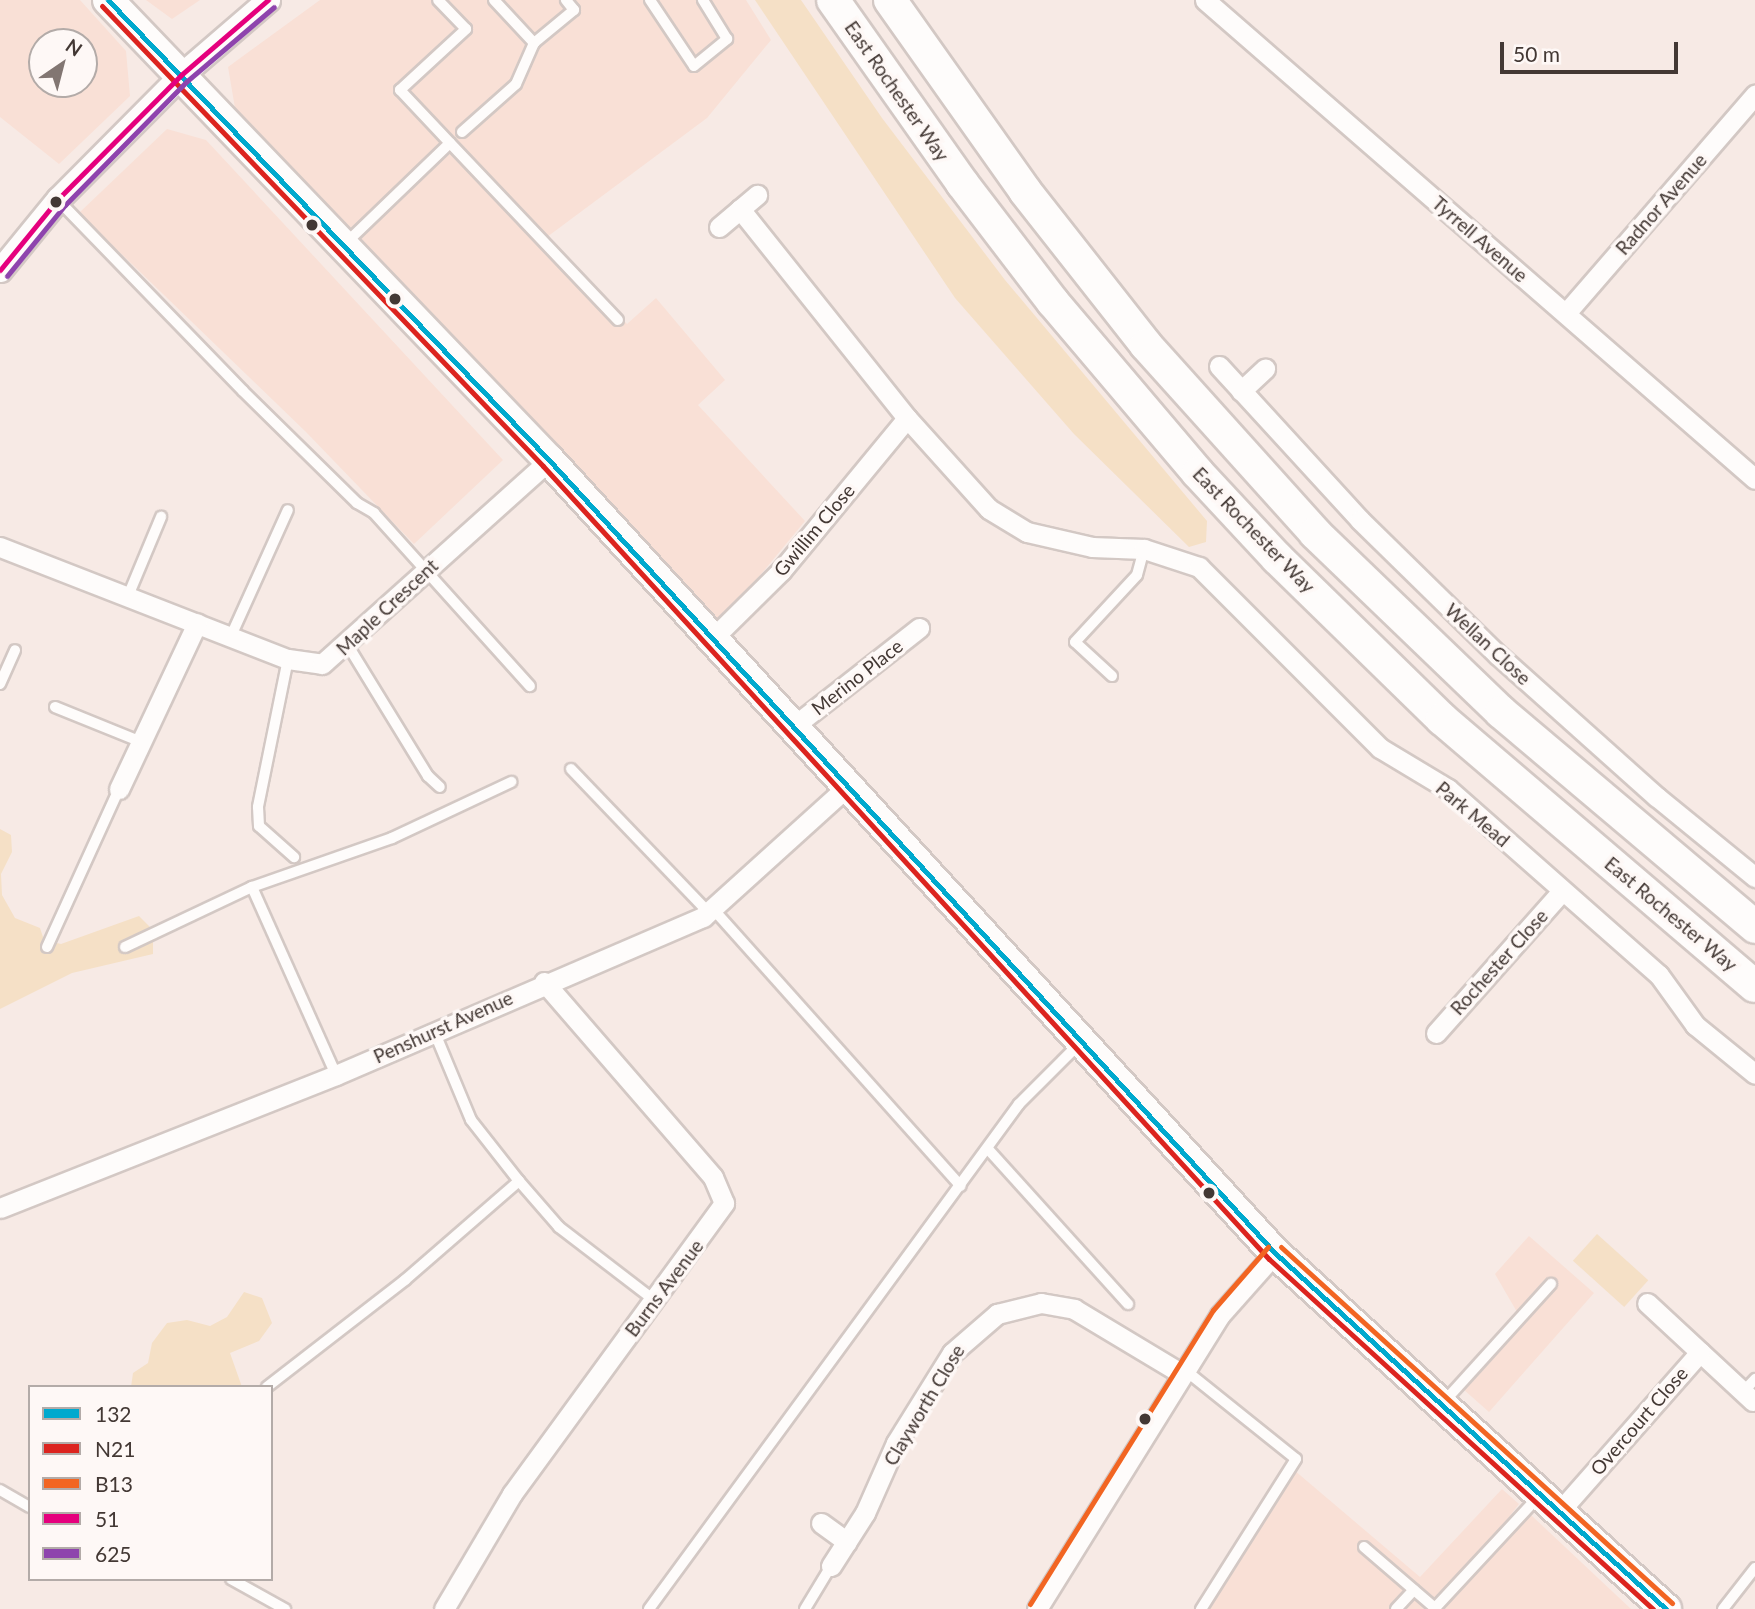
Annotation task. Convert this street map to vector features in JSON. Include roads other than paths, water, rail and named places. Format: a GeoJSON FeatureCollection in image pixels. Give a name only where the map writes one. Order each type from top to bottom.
{"type":"FeatureCollection","features":[{"type":"Feature","properties":{"kind":"highway","name":"East Rochester Way"},"geometry":{"type":"LineString","coordinates":[[833,0],[961,183],[1053,302],[1198,473],[1277,558],[1442,719],[1755,986]]}},
{"type":"Feature","properties":{"kind":"highway"},"geometry":{"type":"LineString","coordinates":[[890,0],[1025,191],[1146,345],[1315,533],[1501,712],[1755,927]]}},
{"type":"Feature","properties":{"kind":"main road"},"geometry":{"type":"LineString","coordinates":[[108,0],[346,244],[714,637],[1275,1253],[1666,1609]]}},
{"type":"Feature","properties":{"kind":"street"},"geometry":{"type":"LineString","coordinates":[[0,270],[58,199],[181,75],[268,0]]}},
{"type":"Feature","properties":{"kind":"street","name":"Tyrrell Avenue"},"geometry":{"type":"LineString","coordinates":[[1205,0],[1755,479]]}},
{"type":"Feature","properties":{"kind":"street","name":"Radnor Avenue"},"geometry":{"type":"LineString","coordinates":[[1566,313],[1755,96]]}},
{"type":"Feature","properties":{"kind":"street"},"geometry":{"type":"LineString","coordinates":[[719,227],[757,195]]}},
{"type":"Feature","properties":{"kind":"street"},"geometry":{"type":"LineString","coordinates":[[740,209],[907,418],[989,509],[1027,532],[1092,547],[1144,549]]}},
{"type":"Feature","properties":{"kind":"street","name":"Wellan Close"},"geometry":{"type":"LineString","coordinates":[[1219,366],[1360,520],[1498,655],[1657,797],[1755,877]]}},
{"type":"Feature","properties":{"kind":"street"},"geometry":{"type":"LineString","coordinates":[[1241,391],[1265,369]]}},
{"type":"Feature","properties":{"kind":"street","name":"Gwillim Close"},"geometry":{"type":"LineString","coordinates":[[714,637],[781,571],[907,418]]}},
{"type":"Feature","properties":{"kind":"street","name":"Maple Crescent"},"geometry":{"type":"LineString","coordinates":[[0,547],[288,659],[322,664],[549,460]]}},
{"type":"Feature","properties":{"kind":"street","name":"Park Mead"},"geometry":{"type":"LineString","coordinates":[[1144,549],[1199,568],[1380,748],[1448,789],[1659,975],[1695,1025],[1755,1074]]}},
{"type":"Feature","properties":{"kind":"street"},"geometry":{"type":"LineString","coordinates":[[119,789],[197,623]]}},
{"type":"Feature","properties":{"kind":"street","name":"Merino Place"},"geometry":{"type":"LineString","coordinates":[[794,726],[919,628]]}},
{"type":"Feature","properties":{"kind":"street","name":"Penshurst Avenue"},"geometry":{"type":"LineString","coordinates":[[0,1208],[336,1075],[544,982],[712,912],[849,785]]}},
{"type":"Feature","properties":{"kind":"street","name":"Rochester Close"},"geometry":{"type":"LineString","coordinates":[[1436,1033],[1562,891]]}},
{"type":"Feature","properties":{"kind":"street","name":"Burns Avenue"},"geometry":{"type":"LineString","coordinates":[[444,1609],[512,1494],[720,1211],[723,1195],[713,1177],[544,982]]}},
{"type":"Feature","properties":{"kind":"street"},"geometry":{"type":"LineString","coordinates":[[1037,1609],[1220,1315],[1275,1253]]}},
{"type":"Feature","properties":{"kind":"street","name":"Clayworth Close"},"geometry":{"type":"LineString","coordinates":[[831,1566],[847,1542],[896,1443],[952,1353],[996,1314],[1041,1303],[1074,1309],[1184,1372]]}},
{"type":"Feature","properties":{"kind":"street","name":"Overcourt Close"},"geometry":{"type":"LineString","coordinates":[[1549,1504],[1700,1352],[1647,1303]]}},
{"type":"Feature","properties":{"kind":"street"},"geometry":{"type":"LineString","coordinates":[[1700,1352],[1751,1391]]}},
{"type":"Feature","properties":{"kind":"street"},"geometry":{"type":"LineString","coordinates":[[821,1523],[847,1542]]}},
{"type":"Feature","properties":{"kind":"lane"},"geometry":{"type":"LineString","coordinates":[[438,0],[466,29],[400,90],[618,320]]}},
{"type":"Feature","properties":{"kind":"lane"},"geometry":{"type":"LineString","coordinates":[[494,0],[534,43]]}},
{"type":"Feature","properties":{"kind":"lane"},"geometry":{"type":"LineString","coordinates":[[462,132],[516,84],[534,43],[574,10],[566,0]]}},
{"type":"Feature","properties":{"kind":"lane"},"geometry":{"type":"LineString","coordinates":[[650,0],[694,66],[727,39],[703,0]]}},
{"type":"Feature","properties":{"kind":"lane"},"geometry":{"type":"LineString","coordinates":[[346,244],[450,143]]}},
{"type":"Feature","properties":{"kind":"lane"},"geometry":{"type":"LineString","coordinates":[[58,199],[236,384],[357,503],[374,513],[530,686]]}},
{"type":"Feature","properties":{"kind":"lane"},"geometry":{"type":"LineString","coordinates":[[231,636],[288,510]]}},
{"type":"Feature","properties":{"kind":"lane"},"geometry":{"type":"LineString","coordinates":[[128,596],[161,517]]}},
{"type":"Feature","properties":{"kind":"lane"},"geometry":{"type":"LineString","coordinates":[[1112,676],[1075,642],[1137,575],[1144,549]]}},
{"type":"Feature","properties":{"kind":"lane"},"geometry":{"type":"LineString","coordinates":[[347,644],[428,776],[440,787]]}},
{"type":"Feature","properties":{"kind":"lane"},"geometry":{"type":"LineString","coordinates":[[0,684],[15,650]]}},
{"type":"Feature","properties":{"kind":"lane"},"geometry":{"type":"LineString","coordinates":[[288,659],[258,807],[259,826],[294,857]]}},
{"type":"Feature","properties":{"kind":"lane"},"geometry":{"type":"LineString","coordinates":[[55,706],[141,742]]}},
{"type":"Feature","properties":{"kind":"lane"},"geometry":{"type":"LineString","coordinates":[[571,769],[712,912],[961,1186]]}},
{"type":"Feature","properties":{"kind":"lane"},"geometry":{"type":"LineString","coordinates":[[125,947],[252,887],[393,838],[511,782]]}},
{"type":"Feature","properties":{"kind":"lane"},"geometry":{"type":"LineString","coordinates":[[47,947],[119,789]]}},
{"type":"Feature","properties":{"kind":"lane"},"geometry":{"type":"LineString","coordinates":[[252,887],[336,1075]]}},
{"type":"Feature","properties":{"kind":"lane"},"geometry":{"type":"LineString","coordinates":[[434,1030],[471,1120],[519,1181],[559,1227],[654,1300]]}},
{"type":"Feature","properties":{"kind":"lane"},"geometry":{"type":"LineString","coordinates":[[649,1609],[1019,1104],[1080,1042]]}},
{"type":"Feature","properties":{"kind":"lane"},"geometry":{"type":"LineString","coordinates":[[988,1149],[1128,1304]]}},
{"type":"Feature","properties":{"kind":"lane"},"geometry":{"type":"LineString","coordinates":[[270,1385],[405,1280],[519,1181]]}},
{"type":"Feature","properties":{"kind":"lane"},"geometry":{"type":"LineString","coordinates":[[1440,1406],[1551,1284]]}},
{"type":"Feature","properties":{"kind":"lane"},"geometry":{"type":"LineString","coordinates":[[1184,1372],[1296,1458],[1201,1609]]}},
{"type":"Feature","properties":{"kind":"lane"},"geometry":{"type":"LineString","coordinates":[[0,1490],[28,1506]]}},
{"type":"Feature","properties":{"kind":"lane"},"geometry":{"type":"LineString","coordinates":[[1364,1547],[1435,1608],[1549,1504]]}},
{"type":"Feature","properties":{"kind":"lane"},"geometry":{"type":"LineString","coordinates":[[805,1609],[831,1566]]}},
{"type":"Feature","properties":{"kind":"lane"},"geometry":{"type":"LineString","coordinates":[[1723,1609],[1755,1568]]}},
{"type":"Feature","properties":{"kind":"lane"},"geometry":{"type":"LineString","coordinates":[[236,1581],[285,1609]]}},
{"type":"Feature","properties":{"kind":"lane"},"geometry":{"type":"LineString","coordinates":[[1396,1609],[1414,1590]]}}]}
